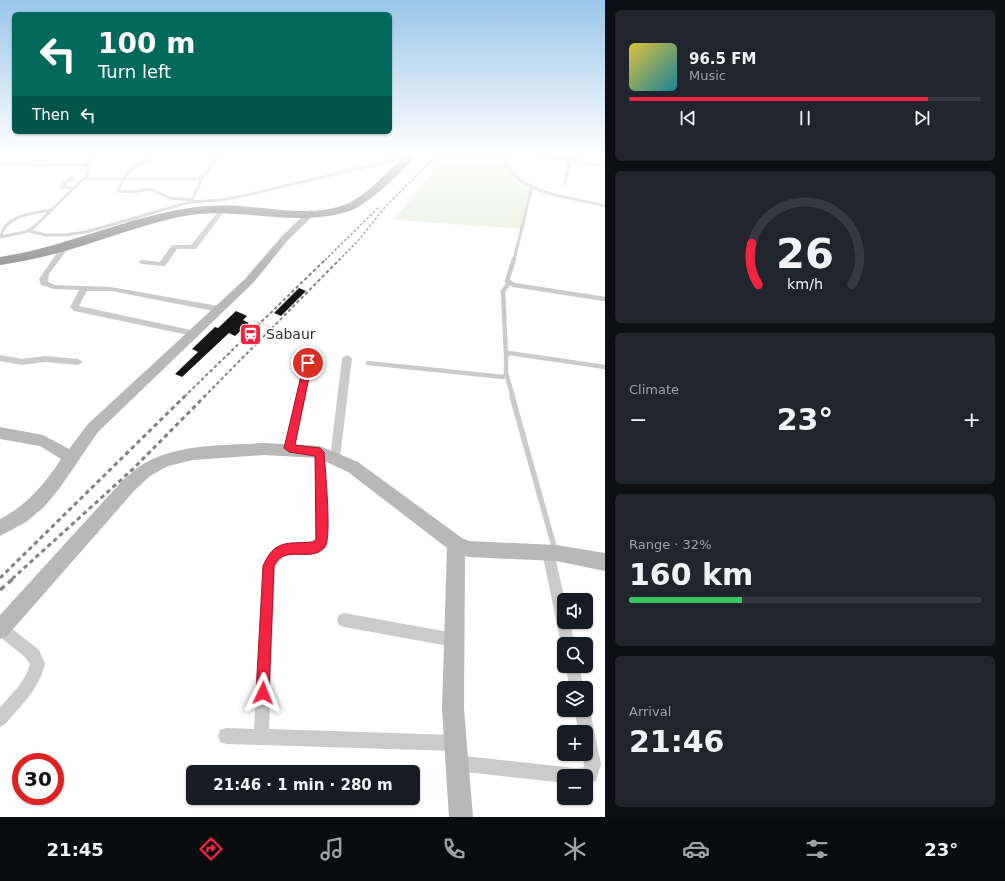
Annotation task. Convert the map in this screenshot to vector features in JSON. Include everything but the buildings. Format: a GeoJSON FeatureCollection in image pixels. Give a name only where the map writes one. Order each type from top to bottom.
{"type":"FeatureCollection","features":[{"type":"Feature","properties":{"kind":"highway"},"geometry":{"type":"LineString","coordinates":[[2,263],[183,212],[223,209],[311,213],[333,211],[356,203],[367,193]]}},
{"type":"Feature","properties":{"kind":"street"},"geometry":{"type":"LineString","coordinates":[[142,262],[162,264],[175,247],[193,247],[223,209]]}},
{"type":"Feature","properties":{"kind":"street"},"geometry":{"type":"LineString","coordinates":[[0,528],[16,520],[38,502],[52,486],[80,442],[93,428],[249,281],[286,238],[311,213]]}},
{"type":"Feature","properties":{"kind":"street"},"geometry":{"type":"LineString","coordinates":[[66,246],[45,274],[44,283],[54,287],[111,289],[219,309]]}},
{"type":"Feature","properties":{"kind":"street"},"geometry":{"type":"LineString","coordinates":[[84,288],[74,303],[74,306],[77,309],[193,333]]}},
{"type":"Feature","properties":{"kind":"street"},"geometry":{"type":"LineString","coordinates":[[289,448],[311,349]]}},
{"type":"Feature","properties":{"kind":"street"},"geometry":{"type":"LineString","coordinates":[[0,358],[22,362],[45,358],[78,362]]}},
{"type":"Feature","properties":{"kind":"street"},"geometry":{"type":"LineString","coordinates":[[261,737],[269,566],[273,556],[281,550],[315,548],[321,542],[327,455],[347,358]]}},
{"type":"Feature","properties":{"kind":"street"},"geometry":{"type":"LineString","coordinates":[[0,433],[43,441],[70,457]]}},
{"type":"Feature","properties":{"kind":"street"},"geometry":{"type":"LineString","coordinates":[[0,719],[33,678],[38,667],[36,658],[0,628],[129,484],[145,470],[165,461],[193,454],[289,448],[327,455],[353,467],[456,544],[470,549],[552,553],[605,562]]}},
{"type":"Feature","properties":{"kind":"street"},"geometry":{"type":"LineString","coordinates":[[456,544],[453,709],[455,753],[461,817]]}},
{"type":"Feature","properties":{"kind":"street"},"geometry":{"type":"LineString","coordinates":[[552,553],[567,637]]}},
{"type":"Feature","properties":{"kind":"street"},"geometry":{"type":"LineString","coordinates":[[344,620],[454,640]]}},
{"type":"Feature","properties":{"kind":"street"},"geometry":{"type":"LineString","coordinates":[[226,736],[261,737],[455,753],[575,776],[590,775],[593,764],[583,717]]}},
{"type":"Feature","properties":{"kind":"lane"},"geometry":{"type":"LineString","coordinates":[[0,236],[29,230],[68,193]]}},
{"type":"Feature","properties":{"kind":"lane"},"geometry":{"type":"LineString","coordinates":[[159,193],[170,198],[191,201],[224,199],[250,193]]}},
{"type":"Feature","properties":{"kind":"lane"},"geometry":{"type":"LineString","coordinates":[[29,230],[44,236],[72,235],[191,201],[195,193]]}},
{"type":"Feature","properties":{"kind":"lane"},"geometry":{"type":"LineString","coordinates":[[530,193],[518,248],[508,276],[509,282],[503,291],[506,372],[552,553]]}},
{"type":"Feature","properties":{"kind":"lane"},"geometry":{"type":"LineString","coordinates":[[550,193],[605,206]]}},
{"type":"Feature","properties":{"kind":"lane"},"geometry":{"type":"LineString","coordinates":[[0,236],[2,231],[18,216],[51,210]]}},
{"type":"Feature","properties":{"kind":"lane"},"geometry":{"type":"LineString","coordinates":[[509,282],[514,285],[605,299]]}},
{"type":"Feature","properties":{"kind":"lane"},"geometry":{"type":"LineString","coordinates":[[506,356],[509,353],[605,367]]}},
{"type":"Feature","properties":{"kind":"lane"},"geometry":{"type":"LineString","coordinates":[[368,363],[497,377],[503,377],[506,372]]}},
{"type":"Feature","properties":{"kind":"path"},"geometry":{"type":"LineString","coordinates":[[254,321],[271,327]]}},
{"type":"Feature","properties":{"kind":"green space"},"geometry":{"type":"Polygon","coordinates":[[[416,193],[530,193],[524,229],[393,220],[416,193]]]}},
{"type":"Feature","properties":{"kind":"railway"},"geometry":{"type":"LineString","coordinates":[[340,259],[357,242],[386,206],[399,193]]}},
{"type":"Feature","properties":{"kind":"railway"},"geometry":{"type":"LineString","coordinates":[[325,260],[380,206]]}},
{"type":"Feature","properties":{"kind":"railway"},"geometry":{"type":"LineString","coordinates":[[184,397],[326,259]]}},
{"type":"Feature","properties":{"kind":"railway"},"geometry":{"type":"LineString","coordinates":[[204,397],[340,259]]}},
{"type":"Feature","properties":{"kind":"railway"},"geometry":{"type":"LineString","coordinates":[[0,578],[185,396]]}},
{"type":"Feature","properties":{"kind":"railway"},"geometry":{"type":"LineString","coordinates":[[12,579],[134,468],[205,396]]}},
{"type":"Feature","properties":{"kind":"railway"},"geometry":{"type":"LineString","coordinates":[[0,590],[14,578]]}},
{"type":"Feature","properties":{"kind":"place","name":"Sabaur"},"geometry":{"type":"Point","coordinates":[250,334]}},
{"type":"Feature","properties":{"kind":"route"},"geometry":{"type":"LineString","coordinates":[[263,693],[269,566],[273,556],[281,550],[315,548],[321,542],[320,452],[289,448],[308,363]]}}]}
